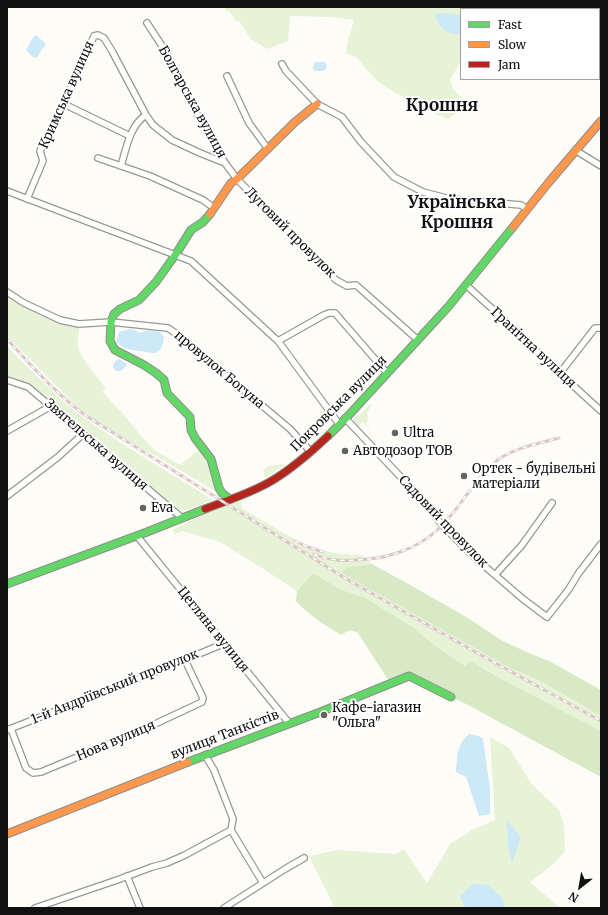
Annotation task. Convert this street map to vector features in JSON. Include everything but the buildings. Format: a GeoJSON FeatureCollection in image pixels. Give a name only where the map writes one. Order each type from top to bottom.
{"type":"FeatureCollection","features":[{"type":"Feature","properties":{"kind":"main road"},"geometry":{"type":"LineString","coordinates":[[230,499],[222,493],[219,488],[211,459],[195,438],[191,430],[190,417],[167,393],[164,380],[134,359],[115,350],[110,341],[111,322],[114,314],[120,308],[139,300],[156,282],[191,230],[203,222],[231,183],[237,180],[295,122],[316,104]]}},
{"type":"Feature","properties":{"kind":"main road","name":"Покровська вулиця"},"geometry":{"type":"LineString","coordinates":[[7,584],[137,536],[256,489],[288,471],[311,452],[345,418],[418,340],[466,285],[527,208],[601,121]]}},
{"type":"Feature","properties":{"kind":"main road","name":"вулиця Танкістів"},"geometry":{"type":"LineString","coordinates":[[7,834],[409,676],[451,697]]}},
{"type":"Feature","properties":{"kind":"street","name":"Болгарська вулиця"},"geometry":{"type":"LineString","coordinates":[[148,23],[166,52],[197,114],[225,163],[237,180]]}},
{"type":"Feature","properties":{"kind":"street","name":"Кримська вулиця"},"geometry":{"type":"LineString","coordinates":[[27,199],[44,161],[40,151],[64,104],[94,36],[98,35],[104,38],[146,115]]}},
{"type":"Feature","properties":{"kind":"street"},"geometry":{"type":"LineString","coordinates":[[282,64],[286,71],[316,104],[342,117],[360,142],[394,177],[423,192],[450,199],[521,205],[527,208]]}},
{"type":"Feature","properties":{"kind":"street"},"geometry":{"type":"LineString","coordinates":[[227,76],[248,123],[268,149]]}},
{"type":"Feature","properties":{"kind":"street"},"geometry":{"type":"LineString","coordinates":[[64,104],[130,136]]}},
{"type":"Feature","properties":{"kind":"street"},"geometry":{"type":"LineString","coordinates":[[122,166],[130,136],[138,122],[146,115],[153,125],[172,140],[225,163]]}},
{"type":"Feature","properties":{"kind":"street"},"geometry":{"type":"LineString","coordinates":[[575,150],[601,166]]}},
{"type":"Feature","properties":{"kind":"street"},"geometry":{"type":"LineString","coordinates":[[98,158],[150,176],[203,200],[214,208]]}},
{"type":"Feature","properties":{"kind":"street","name":"Луговий провулок"},"geometry":{"type":"LineString","coordinates":[[237,180],[336,280],[347,286],[356,285],[418,340]]}},
{"type":"Feature","properties":{"kind":"street"},"geometry":{"type":"LineString","coordinates":[[7,191],[176,254],[191,261],[278,341],[339,424]]}},
{"type":"Feature","properties":{"kind":"street","name":"Гранітна вулиця"},"geometry":{"type":"LineString","coordinates":[[466,285],[601,411]]}},
{"type":"Feature","properties":{"kind":"street","name":"провулок Богуна"},"geometry":{"type":"LineString","coordinates":[[7,292],[24,303],[60,320],[79,324],[111,322],[168,328],[290,429],[311,452]]}},
{"type":"Feature","properties":{"kind":"street"},"geometry":{"type":"LineString","coordinates":[[278,341],[324,315],[335,313],[387,373]]}},
{"type":"Feature","properties":{"kind":"street"},"geometry":{"type":"LineString","coordinates":[[560,373],[595,328],[601,328]]}},
{"type":"Feature","properties":{"kind":"street","name":"Звягельська вулиця"},"geometry":{"type":"LineString","coordinates":[[7,380],[28,387],[182,518]]}},
{"type":"Feature","properties":{"kind":"street"},"geometry":{"type":"LineString","coordinates":[[7,431],[51,406]]}},
{"type":"Feature","properties":{"kind":"street","name":"Садовий провулок"},"geometry":{"type":"LineString","coordinates":[[345,418],[414,492],[444,527],[474,557],[523,599],[548,617],[601,544]]}},
{"type":"Feature","properties":{"kind":"street"},"geometry":{"type":"LineString","coordinates":[[7,496],[58,457],[83,434]]}},
{"type":"Feature","properties":{"kind":"street"},"geometry":{"type":"LineString","coordinates":[[495,575],[522,545],[552,503]]}},
{"type":"Feature","properties":{"kind":"street","name":"Цегляна вулиця"},"geometry":{"type":"LineString","coordinates":[[137,536],[288,723]]}},
{"type":"Feature","properties":{"kind":"street","name":"1-й Андріївський провулок"},"geometry":{"type":"LineString","coordinates":[[9,730],[223,644]]}},
{"type":"Feature","properties":{"kind":"street","name":"Нова вулиця"},"geometry":{"type":"LineString","coordinates":[[9,730],[26,768],[33,773],[40,772],[140,731],[202,702],[203,698],[185,660]]}},
{"type":"Feature","properties":{"kind":"street"},"geometry":{"type":"LineString","coordinates":[[205,755],[214,770],[233,819],[231,830],[263,883]]}},
{"type":"Feature","properties":{"kind":"street"},"geometry":{"type":"LineString","coordinates":[[35,908],[49,906],[127,876],[167,863],[231,830]]}},
{"type":"Feature","properties":{"kind":"street"},"geometry":{"type":"LineString","coordinates":[[224,908],[304,858]]}},
{"type":"Feature","properties":{"kind":"street"},"geometry":{"type":"LineString","coordinates":[[127,876],[140,908]]}},
{"type":"Feature","properties":{"kind":"green space"},"geometry":{"type":"Polygon","coordinates":[[[225,7],[488,8],[460,8],[460,63],[450,80],[453,89],[468,104],[464,109],[448,119],[421,107],[377,81],[357,58],[346,53],[354,20],[329,17],[290,16],[288,41],[267,49],[251,39],[239,21],[236,21],[230,12],[226,11],[225,7]]]}},
{"type":"Feature","properties":{"kind":"green space"},"geometry":{"type":"Polygon","coordinates":[[[7,296],[13,301],[43,316],[66,325],[80,326],[78,341],[79,351],[89,367],[106,388],[103,392],[154,450],[180,465],[201,448],[211,465],[220,494],[135,445],[93,419],[74,404],[7,336],[7,296]]]}},
{"type":"Feature","properties":{"kind":"green space"},"geometry":{"type":"Polygon","coordinates":[[[7,346],[47,386],[84,418],[213,500],[191,509],[183,510],[177,509],[165,501],[44,397],[27,385],[7,377],[7,346]]]}},
{"type":"Feature","properties":{"kind":"green space"},"geometry":{"type":"Polygon","coordinates":[[[371,403],[371,406],[367,412],[368,420],[366,423],[370,428],[363,422],[359,426],[359,429],[354,423],[353,419],[355,416],[360,415],[371,403]]]}},
{"type":"Feature","properties":{"kind":"green space"},"geometry":{"type":"Polygon","coordinates":[[[322,410],[329,419],[328,422],[310,441],[307,441],[304,439],[305,437],[303,435],[310,434],[325,419],[320,412],[322,410]]]}},
{"type":"Feature","properties":{"kind":"green space"},"geometry":{"type":"Polygon","coordinates":[[[283,464],[285,465],[265,477],[264,471],[266,467],[283,464]]]}},
{"type":"Feature","properties":{"kind":"green space"},"geometry":{"type":"Polygon","coordinates":[[[243,500],[241,504],[243,509],[301,543],[320,550],[341,554],[362,555],[372,564],[346,567],[341,573],[512,669],[546,684],[601,716],[601,731],[500,678],[483,667],[465,666],[433,644],[413,627],[368,599],[340,589],[313,573],[297,591],[220,542],[182,531],[175,534],[172,530],[204,514],[243,500]]]}},
{"type":"Feature","properties":{"kind":"green space"},"geometry":{"type":"Polygon","coordinates":[[[372,564],[468,618],[501,640],[549,661],[601,690],[601,716],[546,684],[512,669],[341,573],[346,567],[372,564]]]}},
{"type":"Feature","properties":{"kind":"green space"},"geometry":{"type":"Polygon","coordinates":[[[313,573],[340,589],[368,599],[413,627],[433,644],[465,666],[471,661],[500,678],[601,731],[601,777],[466,704],[409,676],[390,683],[358,633],[351,630],[341,635],[311,615],[296,601],[297,591],[313,573]]]}},
{"type":"Feature","properties":{"kind":"green space"},"geometry":{"type":"Polygon","coordinates":[[[490,737],[509,748],[531,783],[559,810],[564,825],[565,851],[556,862],[530,882],[560,908],[333,908],[332,902],[309,856],[338,850],[396,854],[404,849],[427,883],[450,844],[472,830],[495,820],[490,737]]]}},
{"type":"Feature","properties":{"kind":"water"},"geometry":{"type":"Polygon","coordinates":[[[437,13],[460,15],[460,34],[447,32],[444,30],[439,24],[435,15],[437,13]]]}},
{"type":"Feature","properties":{"kind":"water"},"geometry":{"type":"Polygon","coordinates":[[[36,35],[46,44],[37,58],[33,57],[26,50],[36,35]]]}},
{"type":"Feature","properties":{"kind":"water"},"geometry":{"type":"Polygon","coordinates":[[[315,62],[325,62],[327,67],[323,71],[315,71],[313,69],[315,62]]]}},
{"type":"Feature","properties":{"kind":"water"},"geometry":{"type":"Polygon","coordinates":[[[129,329],[135,330],[139,333],[148,330],[160,332],[164,337],[161,348],[154,353],[130,350],[123,347],[117,342],[117,337],[119,332],[129,329]]]}},
{"type":"Feature","properties":{"kind":"water"},"geometry":{"type":"Polygon","coordinates":[[[120,359],[127,364],[122,370],[116,371],[113,367],[114,364],[120,359]]]}},
{"type":"Feature","properties":{"kind":"water"},"geometry":{"type":"Polygon","coordinates":[[[469,734],[479,736],[483,739],[490,789],[490,814],[479,816],[466,777],[456,772],[457,756],[460,746],[469,734]]]}},
{"type":"Feature","properties":{"kind":"water"},"geometry":{"type":"Polygon","coordinates":[[[506,820],[521,837],[512,863],[508,846],[506,820]]]}},
{"type":"Feature","properties":{"kind":"water"},"geometry":{"type":"Polygon","coordinates":[[[473,884],[488,885],[503,899],[505,908],[465,908],[460,896],[473,884]]]}},
{"type":"Feature","properties":{"kind":"waterway"},"geometry":{"type":"LineString","coordinates":[[592,8],[597,7]]}},
{"type":"Feature","properties":{"kind":"railway"},"geometry":{"type":"LineString","coordinates":[[7,339],[58,393],[95,422],[348,580],[601,721]]}},
{"type":"Feature","properties":{"kind":"railway"},"geometry":{"type":"LineString","coordinates":[[314,554],[334,560],[354,560],[377,558],[395,554],[412,547],[428,538],[443,524],[480,477],[499,459],[520,449],[559,438]]}},
{"type":"Feature","properties":{"kind":"railway"},"geometry":{"type":"LineString","coordinates":[[295,541],[323,552]]}},
{"type":"Feature","properties":{"kind":"traffic: fast"},"geometry":{"type":"LineString","coordinates":[[210,214],[203,222],[191,230],[156,282],[139,300],[120,309],[114,314],[111,322],[110,341],[115,350],[144,365],[164,380],[167,393],[190,417],[191,430],[195,438],[211,459],[219,488],[222,493],[230,499]]}},
{"type":"Feature","properties":{"kind":"traffic: fast"},"geometry":{"type":"LineString","coordinates":[[328,436],[448,307],[513,227]]}},
{"type":"Feature","properties":{"kind":"traffic: fast"},"geometry":{"type":"LineString","coordinates":[[7,584],[205,509]]}},
{"type":"Feature","properties":{"kind":"traffic: fast"},"geometry":{"type":"LineString","coordinates":[[188,762],[323,711],[409,676],[451,697]]}},
{"type":"Feature","properties":{"kind":"traffic: slow"},"geometry":{"type":"LineString","coordinates":[[210,214],[231,183],[237,179],[295,122],[317,104]]}},
{"type":"Feature","properties":{"kind":"traffic: slow"},"geometry":{"type":"LineString","coordinates":[[513,227],[601,121]]}},
{"type":"Feature","properties":{"kind":"traffic: slow"},"geometry":{"type":"LineString","coordinates":[[7,834],[188,762]]}},
{"type":"Feature","properties":{"kind":"traffic: jam"},"geometry":{"type":"LineString","coordinates":[[205,509],[265,485],[302,460],[328,436]]}},
{"type":"Feature","properties":{"kind":"place","name":"Ultra"},"geometry":{"type":"Point","coordinates":[395,433]}},
{"type":"Feature","properties":{"kind":"place","name":"Автодозор ТОВ"},"geometry":{"type":"Point","coordinates":[345,451]}},
{"type":"Feature","properties":{"kind":"place","name":"Ортек - будівельні матеріали"},"geometry":{"type":"Point","coordinates":[464,476]}},
{"type":"Feature","properties":{"kind":"place","name":"Eva"},"geometry":{"type":"Point","coordinates":[143,508]}},
{"type":"Feature","properties":{"kind":"place","name":"Кафе-іагазин \"Ольга\""},"geometry":{"type":"Point","coordinates":[324,715]}},
{"type":"Feature","properties":{"kind":"district","name":"Крошня"},"geometry":{"type":"Point","coordinates":[442,106]}},
{"type":"Feature","properties":{"kind":"district","name":"Українська Крошня"},"geometry":{"type":"Point","coordinates":[457,213]}}]}
